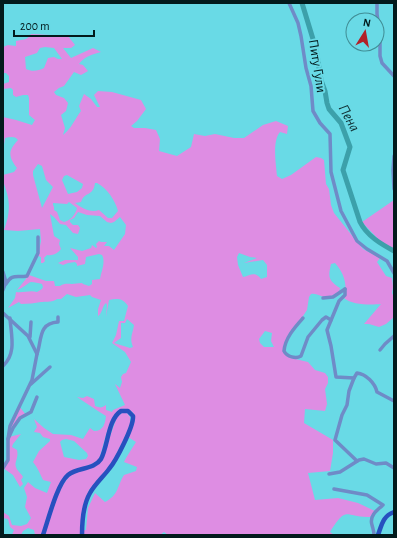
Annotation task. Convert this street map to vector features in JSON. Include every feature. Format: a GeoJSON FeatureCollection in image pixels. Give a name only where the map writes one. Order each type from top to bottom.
{"type":"FeatureCollection","features":[{"type":"Feature","properties":{"kind":"main road"},"geometry":{"type":"LineString","coordinates":[[43,535],[64,480],[72,473],[90,467],[98,462],[103,454],[115,416],[119,411],[127,411],[133,415],[132,424],[112,465],[88,496],[84,513],[82,535]]}},
{"type":"Feature","properties":{"kind":"main road"},"geometry":{"type":"LineString","coordinates":[[378,535],[384,518],[394,512]]}},
{"type":"Feature","properties":{"kind":"street","name":"Питу Гули"},"geometry":{"type":"LineString","coordinates":[[289,3],[302,36],[314,111],[317,119],[329,132],[331,172],[341,212],[357,240],[367,249],[385,259],[394,273]]}},
{"type":"Feature","properties":{"kind":"street"},"geometry":{"type":"LineString","coordinates":[[377,3],[380,56],[382,63],[394,76]]}},
{"type":"Feature","properties":{"kind":"street"},"geometry":{"type":"LineString","coordinates":[[394,156],[394,189]]}},
{"type":"Feature","properties":{"kind":"street"},"geometry":{"type":"LineString","coordinates":[[3,290],[9,279],[15,276],[27,276],[38,253],[38,237]]}},
{"type":"Feature","properties":{"kind":"street"},"geometry":{"type":"LineString","coordinates":[[3,272],[6,284]]}},
{"type":"Feature","properties":{"kind":"street"},"geometry":{"type":"LineString","coordinates":[[323,298],[333,297],[345,289],[345,295],[339,301],[327,330],[336,377],[354,378]]}},
{"type":"Feature","properties":{"kind":"street"},"geometry":{"type":"LineString","coordinates":[[3,313],[26,334],[30,339],[36,354]]}},
{"type":"Feature","properties":{"kind":"street"},"geometry":{"type":"LineString","coordinates":[[3,468],[9,458],[8,439],[10,426],[32,378],[40,340],[45,327],[51,323],[58,322],[58,317]]}},
{"type":"Feature","properties":{"kind":"street"},"geometry":{"type":"LineString","coordinates":[[3,366],[9,361],[11,355],[12,343],[10,318]]}},
{"type":"Feature","properties":{"kind":"street"},"geometry":{"type":"LineString","coordinates":[[303,318],[296,326],[286,343],[284,351],[288,355],[296,357],[301,356],[306,341],[322,320],[326,318],[331,320]]}},
{"type":"Feature","properties":{"kind":"street"},"geometry":{"type":"LineString","coordinates":[[30,339],[31,322]]}},
{"type":"Feature","properties":{"kind":"street"},"geometry":{"type":"LineString","coordinates":[[380,350],[394,336]]}},
{"type":"Feature","properties":{"kind":"street"},"geometry":{"type":"LineString","coordinates":[[29,386],[50,367]]}},
{"type":"Feature","properties":{"kind":"street"},"geometry":{"type":"LineString","coordinates":[[357,461],[335,440],[342,415],[347,405],[349,391],[357,373],[362,374],[372,382],[376,387],[377,392],[394,401]]}},
{"type":"Feature","properties":{"kind":"street"},"geometry":{"type":"LineString","coordinates":[[8,439],[18,420],[31,412],[37,397]]}},
{"type":"Feature","properties":{"kind":"street"},"geometry":{"type":"LineString","coordinates":[[329,474],[347,469],[357,461],[366,460],[376,464],[386,463],[394,468]]}},
{"type":"Feature","properties":{"kind":"street"},"geometry":{"type":"LineString","coordinates":[[334,489],[363,493],[382,505],[371,518],[374,535]]}},
{"type":"Feature","properties":{"kind":"shaded area"},"geometry":{"type":"Polygon","coordinates":[[[31,34],[68,36],[75,45],[71,48],[63,48],[71,58],[93,48],[101,52],[86,57],[81,61],[79,64],[83,65],[88,71],[81,75],[74,72],[64,86],[54,92],[56,95],[64,98],[68,103],[66,111],[61,115],[65,128],[63,135],[71,127],[81,111],[79,106],[84,94],[91,99],[97,107],[100,107],[94,95],[98,91],[112,92],[141,100],[146,109],[131,126],[134,128],[156,130],[160,139],[159,151],[177,156],[191,147],[194,134],[205,136],[215,134],[234,138],[244,138],[263,125],[276,121],[288,126],[287,134],[280,132],[276,141],[275,153],[277,176],[282,179],[291,175],[316,157],[324,160],[326,184],[329,189],[331,205],[334,213],[363,249],[380,258],[377,262],[386,276],[392,278],[394,317],[386,324],[379,327],[364,324],[381,304],[356,303],[344,298],[346,288],[343,275],[335,263],[331,264],[329,275],[333,283],[340,288],[339,292],[332,296],[326,297],[311,294],[309,297],[307,310],[283,348],[291,358],[308,362],[315,370],[325,373],[328,377],[328,383],[325,389],[327,404],[325,411],[305,409],[304,423],[333,440],[333,453],[330,471],[308,473],[315,500],[338,498],[358,503],[375,511],[370,517],[347,514],[344,515],[330,532],[334,535],[168,535],[164,532],[160,535],[83,535],[83,530],[86,530],[88,508],[95,493],[105,502],[113,496],[124,475],[136,471],[137,467],[124,462],[136,442],[128,437],[134,424],[135,416],[131,411],[125,409],[120,410],[115,414],[108,428],[99,459],[94,463],[68,473],[41,535],[35,535],[34,530],[28,528],[23,531],[21,535],[12,535],[14,530],[10,527],[8,519],[3,518],[3,512],[9,516],[12,525],[21,526],[27,524],[31,518],[25,507],[27,497],[24,488],[28,482],[35,488],[47,493],[51,482],[43,480],[33,462],[39,451],[50,441],[50,439],[43,437],[40,433],[34,432],[37,427],[34,419],[53,434],[71,435],[83,439],[90,428],[94,431],[100,430],[104,424],[106,416],[77,397],[83,398],[87,396],[94,399],[95,406],[103,407],[106,405],[106,410],[112,412],[113,410],[125,405],[115,384],[120,388],[122,382],[121,377],[126,373],[131,362],[125,352],[112,343],[116,335],[119,321],[124,321],[128,306],[122,300],[109,300],[106,317],[106,303],[98,316],[98,309],[101,300],[90,295],[76,297],[67,294],[61,299],[53,301],[24,304],[19,302],[8,308],[15,298],[16,292],[37,292],[42,289],[42,284],[31,282],[17,290],[29,275],[46,281],[54,281],[55,286],[82,283],[89,286],[92,284],[92,280],[100,279],[103,264],[102,255],[99,254],[86,257],[85,264],[77,266],[75,262],[63,265],[58,263],[65,260],[78,260],[78,257],[70,248],[82,251],[91,248],[92,245],[96,248],[96,244],[99,241],[107,242],[104,246],[109,246],[114,250],[125,234],[126,225],[120,217],[111,223],[107,222],[100,216],[87,215],[78,212],[74,218],[70,220],[70,222],[73,225],[78,225],[80,228],[78,234],[73,233],[66,225],[60,224],[50,214],[54,236],[60,240],[59,244],[61,249],[55,254],[47,255],[44,258],[45,261],[43,263],[41,263],[41,257],[38,256],[41,241],[40,229],[18,231],[4,230],[9,206],[3,175],[14,172],[17,168],[10,154],[12,147],[18,140],[14,137],[5,138],[3,151],[3,117],[32,125],[35,120],[29,115],[28,95],[16,97],[13,95],[13,90],[11,88],[3,89],[3,84],[9,82],[9,76],[6,73],[3,73],[3,47],[8,45],[16,46],[16,41],[28,38],[31,34]],[[40,48],[37,53],[25,57],[26,69],[35,71],[44,68],[48,58],[54,57],[62,59],[54,48],[40,48]],[[38,164],[33,171],[42,208],[53,187],[46,180],[42,166],[38,164]],[[67,175],[64,176],[62,180],[68,194],[77,192],[82,188],[83,184],[67,175]],[[95,183],[93,190],[85,196],[81,202],[75,203],[89,210],[99,210],[108,218],[112,218],[118,211],[110,195],[97,183],[95,183]],[[69,202],[67,204],[53,203],[54,210],[57,212],[60,220],[64,222],[72,217],[77,208],[69,202]],[[239,253],[237,257],[238,265],[243,277],[255,274],[261,279],[267,277],[267,265],[263,260],[244,263],[257,258],[239,253]],[[127,319],[125,323],[121,323],[121,338],[114,343],[130,348],[133,347],[131,338],[134,325],[127,319]],[[265,331],[259,339],[260,343],[264,347],[274,347],[271,341],[272,333],[265,331]],[[66,439],[60,442],[64,457],[79,460],[86,459],[88,456],[87,453],[74,441],[66,439]]]}},
{"type":"Feature","properties":{"kind":"shaded area"},"geometry":{"type":"Polygon","coordinates":[[[394,200],[394,249],[382,243],[362,222],[394,200]]]}},
{"type":"Feature","properties":{"kind":"shaded area"},"geometry":{"type":"Polygon","coordinates":[[[19,406],[26,415],[21,417],[9,437],[21,434],[12,447],[17,450],[17,470],[23,477],[21,480],[23,484],[20,487],[13,475],[3,468],[7,464],[8,435],[19,406]]]}},
{"type":"Feature","properties":{"kind":"shaded area"},"geometry":{"type":"Polygon","coordinates":[[[122,413],[127,413],[130,417],[130,426],[112,463],[89,490],[80,535],[45,535],[52,510],[64,484],[74,473],[95,467],[109,439],[117,417],[122,413]]]}},
{"type":"Feature","properties":{"kind":"waterway","name":"Пена"},"geometry":{"type":"LineString","coordinates":[[302,3],[316,49],[321,80],[327,103],[329,109],[341,123],[350,147],[343,170],[360,222],[370,235],[394,251]]}}]}
